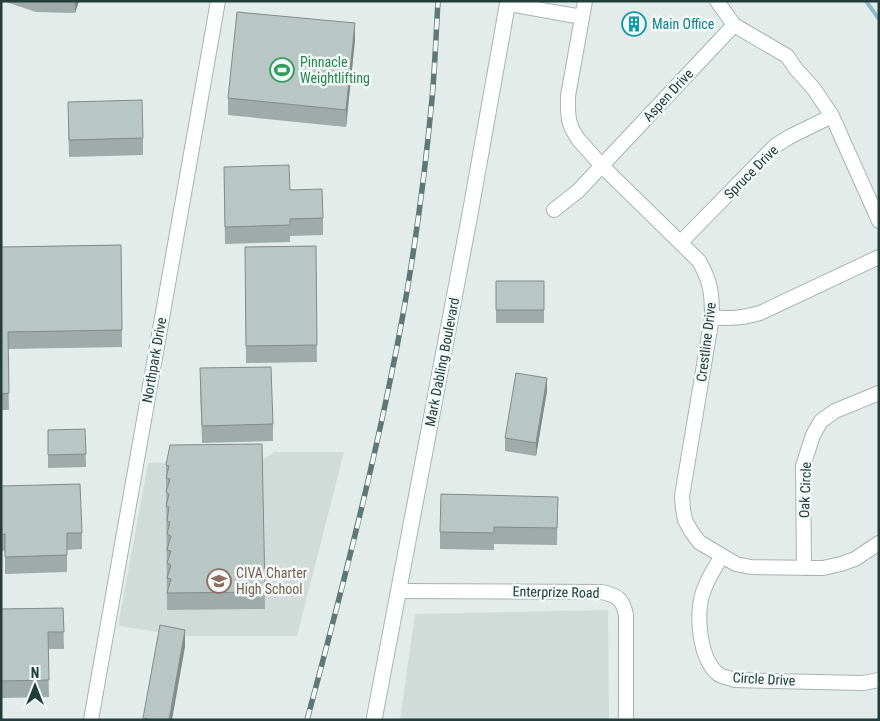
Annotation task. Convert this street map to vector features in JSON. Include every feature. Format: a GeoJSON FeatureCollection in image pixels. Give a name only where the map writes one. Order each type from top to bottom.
{"type":"FeatureCollection","features":[{"type":"Feature","properties":{"kind":"street","name":"Northpark Drive"},"geometry":{"type":"LineString","coordinates":[[91,720],[218,1]]}},
{"type":"Feature","properties":{"kind":"street","name":"Crestline Drive"},"geometry":{"type":"LineString","coordinates":[[585,1],[568,96],[568,110],[572,129],[578,139],[602,166],[699,261],[706,271],[710,284],[712,317],[682,496],[685,520],[690,530],[699,542],[722,556],[736,564],[751,567],[823,568],[854,559],[879,543]]}},
{"type":"Feature","properties":{"kind":"street"},"geometry":{"type":"LineString","coordinates":[[717,1],[734,24],[787,56],[814,89],[832,116],[879,221]]}},
{"type":"Feature","properties":{"kind":"street","name":"Mark Dabling Boulevard"},"geometry":{"type":"LineString","coordinates":[[374,720],[470,214],[508,2],[582,18]]}},
{"type":"Feature","properties":{"kind":"street","name":"Aspen Drive"},"geometry":{"type":"LineString","coordinates":[[554,210],[578,191],[734,24]]}},
{"type":"Feature","properties":{"kind":"street","name":"Spruce Drive"},"geometry":{"type":"LineString","coordinates":[[681,242],[775,146],[832,116]]}},
{"type":"Feature","properties":{"kind":"street"},"geometry":{"type":"LineString","coordinates":[[712,317],[729,319],[760,313],[879,258]]}},
{"type":"Feature","properties":{"kind":"street","name":"Oak Circle"},"geometry":{"type":"LineString","coordinates":[[804,568],[803,466],[813,435],[816,418],[879,393]]}},
{"type":"Feature","properties":{"kind":"street","name":"Circle Drive"},"geometry":{"type":"LineString","coordinates":[[722,556],[705,587],[701,599],[699,614],[701,641],[705,655],[704,668],[735,680],[863,683],[879,680]]}},
{"type":"Feature","properties":{"kind":"street","name":"Enterprize Road"},"geometry":{"type":"LineString","coordinates":[[399,591],[601,592],[611,594],[619,599],[624,607],[626,616],[626,720]]}},
{"type":"Feature","properties":{"kind":"shaded area","name":"CIVA Charter High School"},"geometry":{"type":"Polygon","coordinates":[[[275,452],[344,452],[297,636],[184,636],[118,626],[148,463],[263,459],[275,452]]]}},
{"type":"Feature","properties":{"kind":"shaded area"},"geometry":{"type":"Polygon","coordinates":[[[608,610],[609,720],[400,720],[415,614],[608,610]]]}},
{"type":"Feature","properties":{"kind":"building"},"geometry":{"type":"Polygon","coordinates":[[[237,12],[355,23],[346,110],[228,98],[237,12]]]}},
{"type":"Feature","properties":{"kind":"building"},"geometry":{"type":"Polygon","coordinates":[[[142,100],[143,138],[69,140],[68,102],[142,100]]]}},
{"type":"Feature","properties":{"kind":"building"},"geometry":{"type":"Polygon","coordinates":[[[289,165],[290,190],[322,189],[323,218],[290,219],[290,225],[225,227],[224,167],[289,165]]]}},
{"type":"Feature","properties":{"kind":"building"},"geometry":{"type":"Polygon","coordinates":[[[121,245],[122,330],[8,332],[9,393],[1,394],[1,247],[121,245]]]}},
{"type":"Feature","properties":{"kind":"building"},"geometry":{"type":"Polygon","coordinates":[[[316,246],[317,345],[246,346],[245,247],[316,246]]]}},
{"type":"Feature","properties":{"kind":"building"},"geometry":{"type":"Polygon","coordinates":[[[496,281],[544,281],[544,310],[496,310],[496,281]]]}},
{"type":"Feature","properties":{"kind":"building"},"geometry":{"type":"Polygon","coordinates":[[[271,367],[273,424],[202,426],[200,368],[271,367]]]}},
{"type":"Feature","properties":{"kind":"building"},"geometry":{"type":"Polygon","coordinates":[[[516,373],[547,378],[536,443],[505,438],[516,373]]]}},
{"type":"Feature","properties":{"kind":"building"},"geometry":{"type":"Polygon","coordinates":[[[85,429],[86,454],[48,455],[48,430],[85,429]]]}},
{"type":"Feature","properties":{"kind":"building"},"geometry":{"type":"Polygon","coordinates":[[[262,444],[265,592],[167,593],[171,579],[167,578],[171,565],[167,563],[171,551],[167,550],[171,536],[167,534],[170,522],[167,521],[169,507],[166,506],[169,494],[166,492],[170,479],[166,478],[169,466],[166,465],[170,445],[262,444]]]}},
{"type":"Feature","properties":{"kind":"building"},"geometry":{"type":"Polygon","coordinates":[[[80,484],[82,533],[67,533],[67,555],[5,557],[5,534],[1,535],[1,486],[80,484]]]}},
{"type":"Feature","properties":{"kind":"building"},"geometry":{"type":"Polygon","coordinates":[[[441,494],[558,497],[557,528],[494,527],[494,533],[440,532],[441,494]]]}},
{"type":"Feature","properties":{"kind":"building"},"geometry":{"type":"Polygon","coordinates":[[[63,608],[64,632],[48,632],[49,680],[1,681],[1,609],[63,608]]]}},
{"type":"Feature","properties":{"kind":"building"},"geometry":{"type":"Polygon","coordinates":[[[160,625],[185,630],[169,720],[143,718],[160,625]]]}},
{"type":"Feature","properties":{"kind":"waterway"},"geometry":{"type":"LineString","coordinates":[[866,1],[879,19]]}},
{"type":"Feature","properties":{"kind":"railway"},"geometry":{"type":"LineString","coordinates":[[307,720],[361,512],[403,315],[420,207],[434,75],[438,1]]}},
{"type":"Feature","properties":{"kind":"place","name":"Main Office"},"geometry":{"type":"Point","coordinates":[634,24]}},
{"type":"Feature","properties":{"kind":"place","name":"Pinnacle Weightlifting"},"geometry":{"type":"Point","coordinates":[282,70]}},
{"type":"Feature","properties":{"kind":"place","name":"CIVA Charter High School"},"geometry":{"type":"Point","coordinates":[219,581]}}]}
